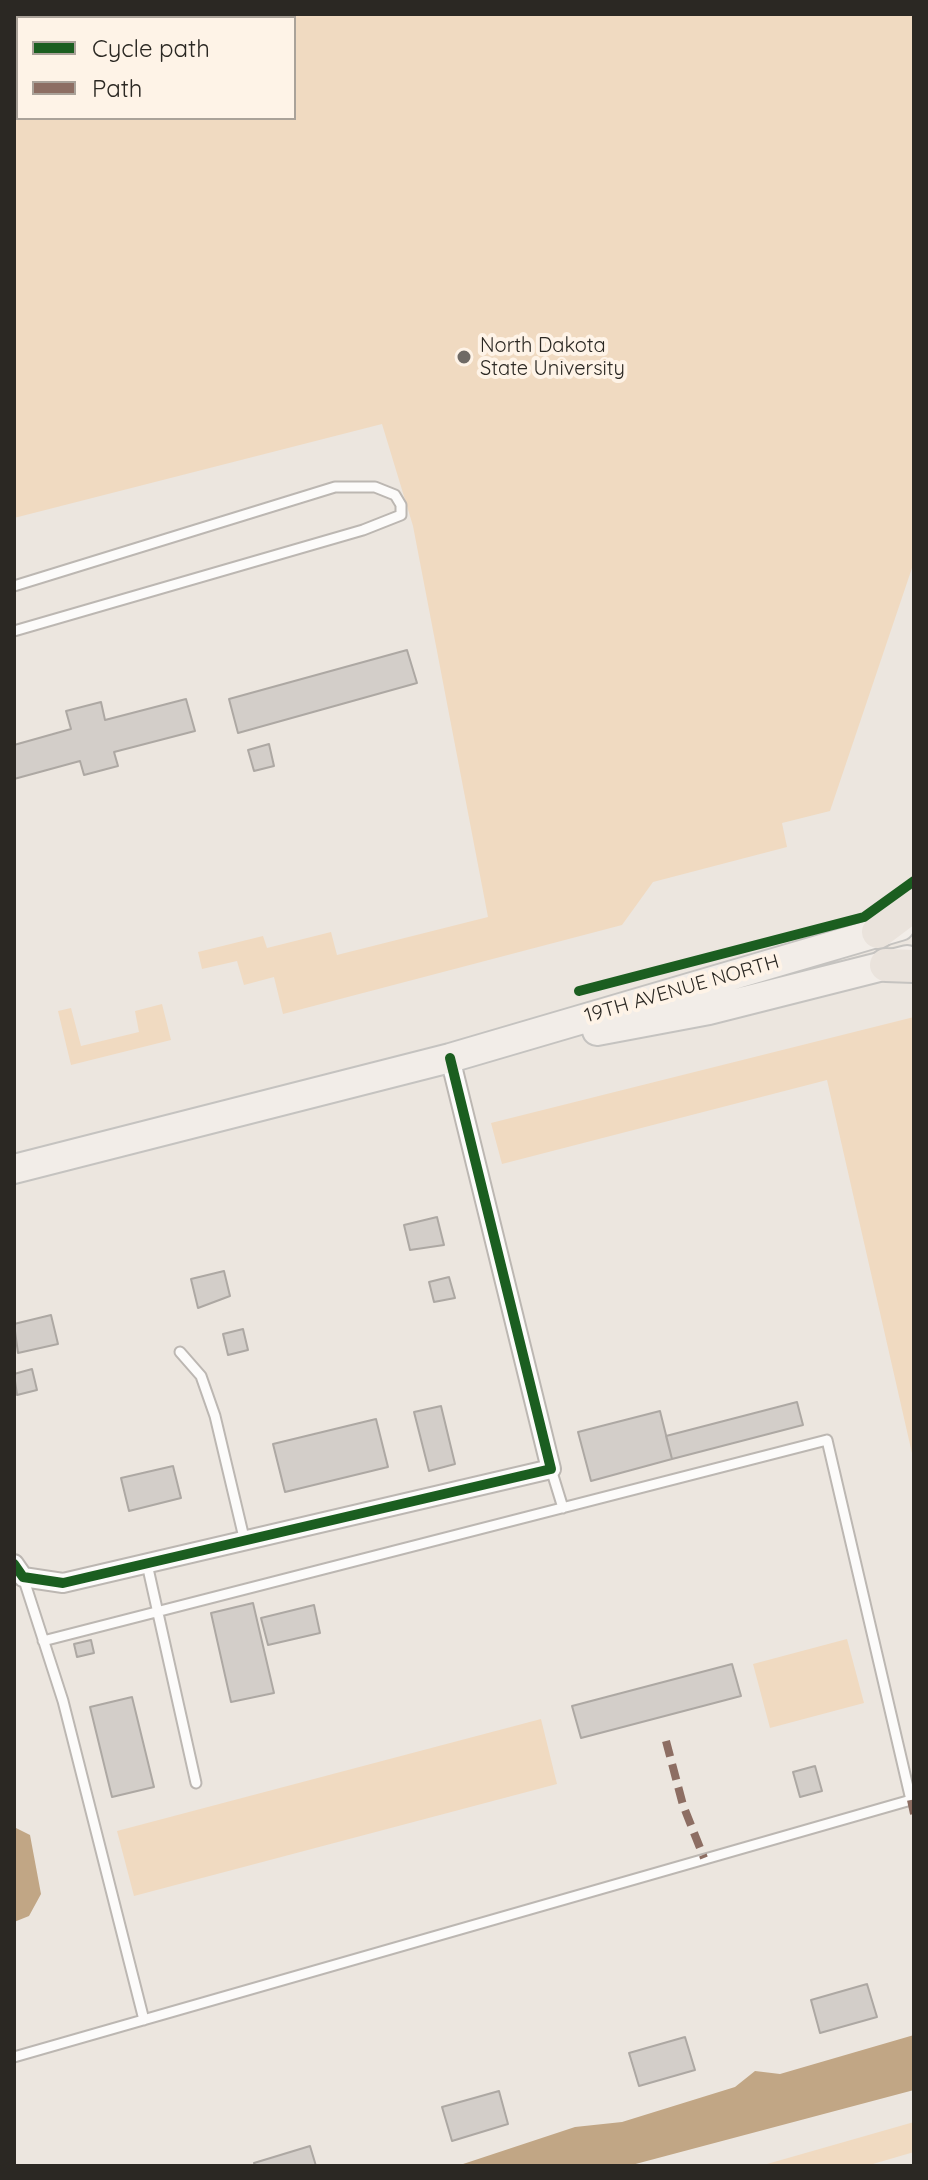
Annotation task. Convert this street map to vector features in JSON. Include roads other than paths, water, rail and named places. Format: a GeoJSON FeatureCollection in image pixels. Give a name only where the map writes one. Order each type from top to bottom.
{"type":"FeatureCollection","features":[{"type":"Feature","properties":{"kind":"highway"},"geometry":{"type":"LineString","coordinates":[[878,932],[914,905]]}},
{"type":"Feature","properties":{"kind":"main road","name":"19TH AVENUE NORTH"},"geometry":{"type":"LineString","coordinates":[[14,1169],[450,1058],[914,923]]}},
{"type":"Feature","properties":{"kind":"main road","name":"19TH AVENUE NORTH"},"geometry":{"type":"LineString","coordinates":[[450,1058],[709,1010],[905,963]]}},
{"type":"Feature","properties":{"kind":"street"},"geometry":{"type":"LineString","coordinates":[[19,1571],[63,1583],[146,1561],[245,1542],[551,1469],[450,1058]]}},
{"type":"Feature","properties":{"kind":"lane"},"geometry":{"type":"LineString","coordinates":[[14,586],[335,487],[375,487],[395,495],[401,505],[401,515],[363,530],[14,631]]}},
{"type":"Feature","properties":{"kind":"lane"},"geometry":{"type":"LineString","coordinates":[[180,1352],[201,1376],[215,1416],[245,1542]]}},
{"type":"Feature","properties":{"kind":"lane"},"geometry":{"type":"LineString","coordinates":[[14,2057],[911,1800],[827,1440],[43,1641]]}},
{"type":"Feature","properties":{"kind":"lane"},"geometry":{"type":"LineString","coordinates":[[551,1469],[563,1508]]}},
{"type":"Feature","properties":{"kind":"lane"},"geometry":{"type":"LineString","coordinates":[[146,1561],[196,1783]]}},
{"type":"Feature","properties":{"kind":"lane"},"geometry":{"type":"LineString","coordinates":[[19,1571],[63,1701],[144,2020]]}},
{"type":"Feature","properties":{"kind":"place","name":"North Dakota State University"},"geometry":{"type":"Point","coordinates":[464,357]}}]}
